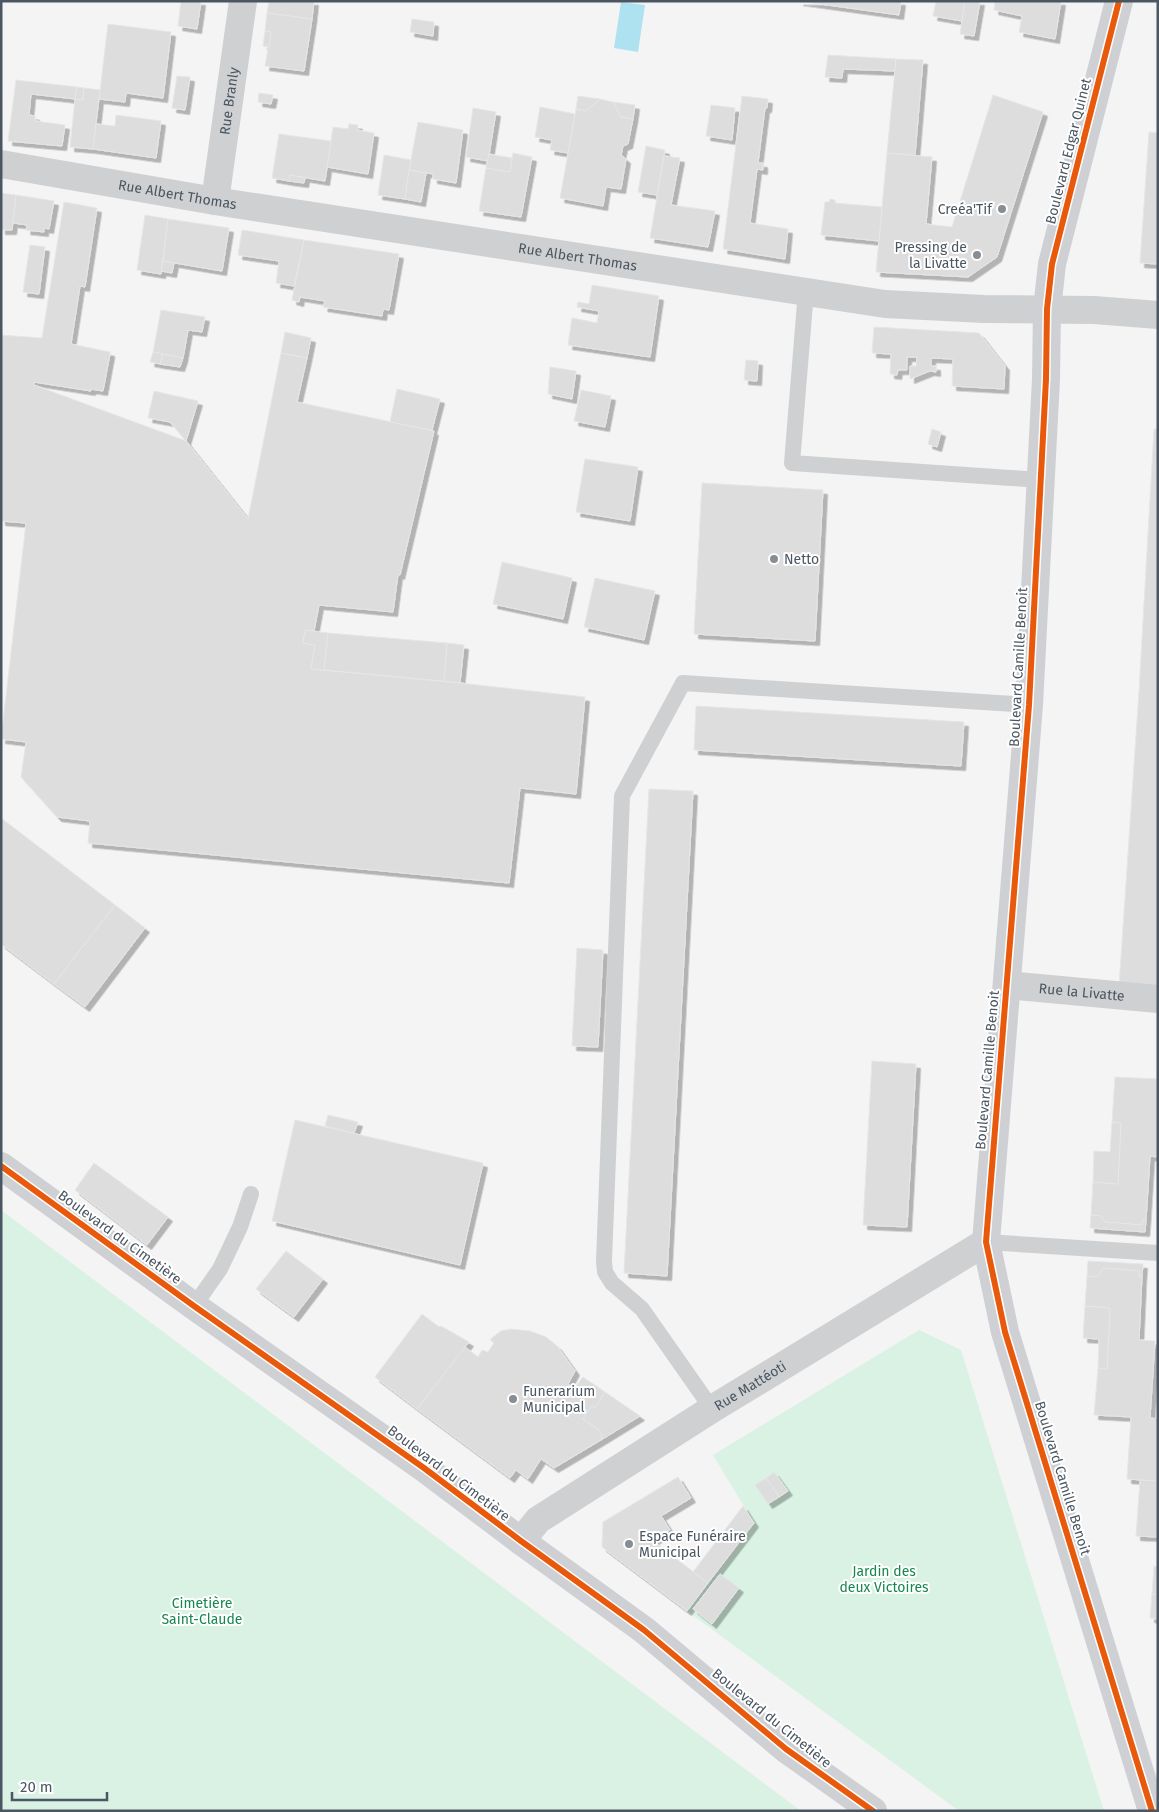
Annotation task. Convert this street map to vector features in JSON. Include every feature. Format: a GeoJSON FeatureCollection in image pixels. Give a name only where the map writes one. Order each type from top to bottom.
{"type":"FeatureCollection","features":[{"type":"Feature","properties":{"kind":"street","name":"Rue Branly"},"geometry":{"type":"LineString","coordinates":[[215,201],[243,1]]}},
{"type":"Feature","properties":{"kind":"street","name":"Boulevard Edgar Quinet"},"geometry":{"type":"LineString","coordinates":[[1047,309],[1052,264],[1119,1]]}},
{"type":"Feature","properties":{"kind":"street","name":"Rue Albert Thomas"},"geometry":{"type":"LineString","coordinates":[[1,164],[215,201],[885,304],[984,310],[1094,310],[1158,316]]}},
{"type":"Feature","properties":{"kind":"street","name":"Boulevard Camille Benoit"},"geometry":{"type":"LineString","coordinates":[[1047,309],[1046,379],[1029,705],[986,1242],[1005,1332],[1152,1811]]}},
{"type":"Feature","properties":{"kind":"street","name":"Rue la Livatte"},"geometry":{"type":"LineString","coordinates":[[1007,985],[1158,999]]}},
{"type":"Feature","properties":{"kind":"street","name":"Boulevard du Cimetière"},"geometry":{"type":"LineString","coordinates":[[1,1166],[194,1306],[400,1451],[521,1542],[644,1630],[786,1749],[873,1811]]}},
{"type":"Feature","properties":{"kind":"street","name":"Rue Mattéoti"},"geometry":{"type":"LineString","coordinates":[[521,1542],[538,1520],[712,1409],[986,1242]]}},
{"type":"Feature","properties":{"kind":"lane"},"geometry":{"type":"LineString","coordinates":[[806,291],[792,463],[1040,480]]}},
{"type":"Feature","properties":{"kind":"lane"},"geometry":{"type":"LineString","coordinates":[[712,1409],[642,1309],[612,1283],[605,1272],[622,796],[683,683],[1029,705]]}},
{"type":"Feature","properties":{"kind":"lane"},"geometry":{"type":"LineString","coordinates":[[194,1306],[220,1269],[240,1227],[250,1194]]}},
{"type":"Feature","properties":{"kind":"lane"},"geometry":{"type":"LineString","coordinates":[[986,1242],[1158,1254]]}},
{"type":"Feature","properties":{"kind":"green space","name":"Cimetière Saint-Claude"},"geometry":{"type":"Polygon","coordinates":[[[1,1210],[801,1811],[1,1811],[1,1210]]]}},
{"type":"Feature","properties":{"kind":"green space","name":"Jardin des deux Victoires"},"geometry":{"type":"Polygon","coordinates":[[[919,1330],[961,1350],[1104,1811],[959,1811],[687,1611],[754,1523],[713,1455],[919,1330]]]}},
{"type":"Feature","properties":{"kind":"water"},"geometry":{"type":"Polygon","coordinates":[[[621,2],[645,5],[638,52],[614,48],[621,2]]]}},
{"type":"Feature","properties":{"kind":"building"},"geometry":{"type":"Polygon","coordinates":[[[181,1],[201,1],[197,29],[178,26],[181,1]]]}},
{"type":"Feature","properties":{"kind":"building"},"geometry":{"type":"Polygon","coordinates":[[[269,1],[314,1],[312,19],[267,13],[269,1]]]}},
{"type":"Feature","properties":{"kind":"building"},"geometry":{"type":"Polygon","coordinates":[[[799,1],[901,1],[899,15],[799,1]]]}},
{"type":"Feature","properties":{"kind":"building"},"geometry":{"type":"Polygon","coordinates":[[[936,1],[965,1],[962,21],[933,16],[936,1]]]}},
{"type":"Feature","properties":{"kind":"building"},"geometry":{"type":"Polygon","coordinates":[[[965,1],[980,1],[974,36],[960,34],[965,1]]]}},
{"type":"Feature","properties":{"kind":"building"},"geometry":{"type":"Polygon","coordinates":[[[995,1],[1061,1],[1055,39],[1019,32],[1022,16],[994,10],[995,1]]]}},
{"type":"Feature","properties":{"kind":"building"},"geometry":{"type":"Polygon","coordinates":[[[267,13],[312,19],[304,71],[265,66],[271,32],[265,31],[267,13]]]}},
{"type":"Feature","properties":{"kind":"building"},"geometry":{"type":"Polygon","coordinates":[[[412,19],[434,22],[433,36],[410,32],[412,19]]]}},
{"type":"Feature","properties":{"kind":"building"},"geometry":{"type":"Polygon","coordinates":[[[108,24],[171,32],[163,98],[126,93],[125,102],[99,99],[108,24]]]}},
{"type":"Feature","properties":{"kind":"building"},"geometry":{"type":"Polygon","coordinates":[[[265,31],[271,32],[269,47],[263,46],[265,31]]]}},
{"type":"Feature","properties":{"kind":"building"},"geometry":{"type":"Polygon","coordinates":[[[828,55],[896,59],[895,71],[843,69],[842,78],[825,77],[828,55]]]}},
{"type":"Feature","properties":{"kind":"building"},"geometry":{"type":"Polygon","coordinates":[[[896,59],[923,60],[915,155],[887,153],[896,59]]]}},
{"type":"Feature","properties":{"kind":"building"},"geometry":{"type":"Polygon","coordinates":[[[177,76],[190,77],[185,110],[172,108],[177,76]]]}},
{"type":"Feature","properties":{"kind":"building"},"geometry":{"type":"Polygon","coordinates":[[[16,80],[77,87],[75,99],[31,94],[29,115],[35,116],[35,121],[65,125],[62,146],[8,141],[16,80]]]}},
{"type":"Feature","properties":{"kind":"building"},"geometry":{"type":"Polygon","coordinates":[[[77,87],[84,88],[83,100],[75,99],[77,87]]]}},
{"type":"Feature","properties":{"kind":"building"},"geometry":{"type":"Polygon","coordinates":[[[84,88],[100,90],[93,149],[70,147],[75,99],[83,100],[84,88]]]}},
{"type":"Feature","properties":{"kind":"building"},"geometry":{"type":"Polygon","coordinates":[[[259,93],[273,95],[271,104],[258,102],[259,93]]]}},
{"type":"Feature","properties":{"kind":"building"},"geometry":{"type":"Polygon","coordinates":[[[993,95],[1043,112],[997,257],[968,277],[876,272],[887,153],[932,157],[926,224],[952,227],[993,95]]]}},
{"type":"Feature","properties":{"kind":"building"},"geometry":{"type":"Polygon","coordinates":[[[578,96],[600,99],[586,111],[576,109],[578,96]]]}},
{"type":"Feature","properties":{"kind":"building"},"geometry":{"type":"Polygon","coordinates":[[[742,96],[768,99],[767,108],[765,108],[758,163],[763,163],[763,170],[757,169],[750,223],[788,229],[785,259],[723,249],[742,96]]]}},
{"type":"Feature","properties":{"kind":"building"},"geometry":{"type":"Polygon","coordinates":[[[600,99],[613,102],[621,117],[633,119],[628,144],[623,146],[621,155],[626,159],[621,189],[606,187],[603,206],[560,198],[576,109],[586,111],[600,99]]]}},
{"type":"Feature","properties":{"kind":"building"},"geometry":{"type":"Polygon","coordinates":[[[613,102],[635,105],[633,119],[621,117],[613,102]]]}},
{"type":"Feature","properties":{"kind":"building"},"geometry":{"type":"Polygon","coordinates":[[[711,105],[735,108],[732,140],[706,136],[711,105]]]}},
{"type":"Feature","properties":{"kind":"building"},"geometry":{"type":"Polygon","coordinates":[[[540,107],[575,114],[568,153],[550,150],[552,140],[535,137],[540,107]]]}},
{"type":"Feature","properties":{"kind":"building"},"geometry":{"type":"Polygon","coordinates":[[[473,108],[496,112],[488,161],[466,157],[473,108]]]}},
{"type":"Feature","properties":{"kind":"building"},"geometry":{"type":"Polygon","coordinates":[[[116,115],[161,121],[156,158],[93,149],[96,124],[115,126],[116,115]]]}},
{"type":"Feature","properties":{"kind":"building"},"geometry":{"type":"Polygon","coordinates":[[[418,122],[463,130],[456,183],[433,179],[433,174],[409,170],[418,122]]]}},
{"type":"Feature","properties":{"kind":"building"},"geometry":{"type":"Polygon","coordinates":[[[349,124],[358,125],[357,130],[374,133],[368,174],[327,167],[333,127],[348,129],[349,124]]]}},
{"type":"Feature","properties":{"kind":"building"},"geometry":{"type":"Polygon","coordinates":[[[1158,128],[1158,264],[1140,263],[1149,132],[1157,133],[1158,128]]]}},
{"type":"Feature","properties":{"kind":"building"},"geometry":{"type":"Polygon","coordinates":[[[279,134],[331,141],[325,181],[290,175],[289,181],[272,178],[279,134]]]}},
{"type":"Feature","properties":{"kind":"building"},"geometry":{"type":"Polygon","coordinates":[[[646,146],[665,150],[657,195],[638,192],[646,146]]]}},
{"type":"Feature","properties":{"kind":"building"},"geometry":{"type":"Polygon","coordinates":[[[513,153],[532,157],[521,217],[479,211],[486,168],[510,172],[513,153]]]}},
{"type":"Feature","properties":{"kind":"building"},"geometry":{"type":"Polygon","coordinates":[[[489,154],[512,158],[510,172],[486,168],[489,154]]]}},
{"type":"Feature","properties":{"kind":"building"},"geometry":{"type":"Polygon","coordinates":[[[384,155],[411,160],[405,199],[378,195],[384,155]]]}},
{"type":"Feature","properties":{"kind":"building"},"geometry":{"type":"Polygon","coordinates":[[[664,156],[680,158],[671,205],[715,211],[708,247],[650,238],[664,156]]]}},
{"type":"Feature","properties":{"kind":"building"},"geometry":{"type":"Polygon","coordinates":[[[409,170],[426,173],[421,202],[405,199],[409,170]]]}},
{"type":"Feature","properties":{"kind":"building"},"geometry":{"type":"Polygon","coordinates":[[[290,175],[305,178],[304,183],[289,181],[290,175]]]}},
{"type":"Feature","properties":{"kind":"building"},"geometry":{"type":"Polygon","coordinates":[[[1,193],[16,195],[12,230],[1,230],[1,193]]]}},
{"type":"Feature","properties":{"kind":"building"},"geometry":{"type":"Polygon","coordinates":[[[16,195],[54,201],[49,229],[44,228],[44,232],[26,230],[27,225],[13,223],[16,195]]]}},
{"type":"Feature","properties":{"kind":"building"},"geometry":{"type":"Polygon","coordinates":[[[830,199],[835,200],[835,203],[882,207],[879,241],[821,235],[825,202],[829,202],[830,199]]]}},
{"type":"Feature","properties":{"kind":"building"},"geometry":{"type":"Polygon","coordinates":[[[64,202],[97,208],[85,287],[80,286],[71,344],[110,352],[110,354],[103,391],[91,389],[91,391],[34,382],[34,385],[186,441],[248,519],[281,353],[307,358],[297,402],[434,431],[400,575],[398,574],[393,612],[319,605],[314,631],[305,630],[303,643],[315,645],[311,669],[585,697],[576,794],[520,788],[509,883],[88,843],[90,821],[57,817],[21,777],[26,742],[1,739],[26,523],[1,521],[1,335],[42,338],[64,202]]]}},
{"type":"Feature","properties":{"kind":"building"},"geometry":{"type":"Polygon","coordinates":[[[145,215],[168,219],[161,274],[137,270],[145,215]]]}},
{"type":"Feature","properties":{"kind":"building"},"geometry":{"type":"Polygon","coordinates":[[[168,219],[229,228],[222,271],[163,261],[168,219]]]}},
{"type":"Feature","properties":{"kind":"building"},"geometry":{"type":"Polygon","coordinates":[[[242,230],[304,240],[294,286],[276,283],[279,261],[238,255],[242,230]]]}},
{"type":"Feature","properties":{"kind":"building"},"geometry":{"type":"Polygon","coordinates":[[[304,240],[399,254],[389,310],[383,309],[382,316],[323,307],[325,301],[300,297],[299,302],[292,300],[304,240]]]}},
{"type":"Feature","properties":{"kind":"building"},"geometry":{"type":"Polygon","coordinates":[[[30,245],[45,247],[39,294],[23,292],[30,245]]]}},
{"type":"Feature","properties":{"kind":"building"},"geometry":{"type":"Polygon","coordinates":[[[163,261],[174,263],[172,273],[161,271],[163,261]]]}},
{"type":"Feature","properties":{"kind":"building"},"geometry":{"type":"Polygon","coordinates":[[[592,285],[659,296],[650,357],[568,345],[572,318],[597,323],[599,311],[577,307],[578,302],[589,304],[592,285]]]}},
{"type":"Feature","properties":{"kind":"building"},"geometry":{"type":"Polygon","coordinates":[[[161,310],[205,317],[202,332],[188,330],[183,358],[153,352],[161,310]]]}},
{"type":"Feature","properties":{"kind":"building"},"geometry":{"type":"Polygon","coordinates":[[[874,327],[979,333],[1005,366],[1004,389],[952,386],[953,359],[931,358],[931,366],[936,366],[936,372],[930,371],[910,379],[910,366],[916,366],[917,357],[907,357],[907,370],[898,370],[897,375],[890,374],[891,354],[872,353],[874,327]]]}},
{"type":"Feature","properties":{"kind":"building"},"geometry":{"type":"Polygon","coordinates":[[[285,332],[311,338],[307,358],[281,353],[285,332]]]}},
{"type":"Feature","properties":{"kind":"building"},"geometry":{"type":"Polygon","coordinates":[[[153,352],[163,354],[160,364],[150,362],[153,352]]]}},
{"type":"Feature","properties":{"kind":"building"},"geometry":{"type":"Polygon","coordinates":[[[163,354],[183,358],[180,367],[160,364],[163,354]]]}},
{"type":"Feature","properties":{"kind":"building"},"geometry":{"type":"Polygon","coordinates":[[[746,360],[758,361],[757,381],[744,380],[746,360]]]}},
{"type":"Feature","properties":{"kind":"building"},"geometry":{"type":"Polygon","coordinates":[[[550,367],[576,371],[572,399],[548,394],[550,367]]]}},
{"type":"Feature","properties":{"kind":"building"},"geometry":{"type":"Polygon","coordinates":[[[397,389],[440,399],[432,430],[390,422],[397,389]]]}},
{"type":"Feature","properties":{"kind":"building"},"geometry":{"type":"Polygon","coordinates":[[[581,390],[611,396],[605,427],[574,421],[581,390]]]}},
{"type":"Feature","properties":{"kind":"building"},"geometry":{"type":"Polygon","coordinates":[[[154,391],[198,401],[186,441],[170,422],[148,418],[154,391]]]}},
{"type":"Feature","properties":{"kind":"building"},"geometry":{"type":"Polygon","coordinates":[[[932,429],[941,432],[937,447],[928,444],[932,429]]]}},
{"type":"Feature","properties":{"kind":"building"},"geometry":{"type":"Polygon","coordinates":[[[1154,429],[1158,429],[1158,990],[1119,986],[1154,429]]]}},
{"type":"Feature","properties":{"kind":"building"},"geometry":{"type":"Polygon","coordinates":[[[585,459],[638,467],[630,521],[576,512],[585,459]]]}},
{"type":"Feature","properties":{"kind":"building"},"geometry":{"type":"Polygon","coordinates":[[[702,483],[823,490],[815,641],[694,634],[702,483]]]}},
{"type":"Feature","properties":{"kind":"building"},"geometry":{"type":"Polygon","coordinates":[[[502,562],[572,578],[563,619],[493,604],[502,562]]]}},
{"type":"Feature","properties":{"kind":"building"},"geometry":{"type":"Polygon","coordinates":[[[595,578],[655,591],[644,640],[584,627],[595,578]]]}},
{"type":"Feature","properties":{"kind":"building"},"geometry":{"type":"Polygon","coordinates":[[[305,630],[328,633],[324,670],[311,669],[315,645],[303,643],[305,630]]]}},
{"type":"Feature","properties":{"kind":"building"},"geometry":{"type":"Polygon","coordinates":[[[328,633],[447,643],[444,681],[324,670],[328,633]]]}},
{"type":"Feature","properties":{"kind":"building"},"geometry":{"type":"Polygon","coordinates":[[[447,643],[464,645],[460,683],[444,681],[447,643]]]}},
{"type":"Feature","properties":{"kind":"building"},"geometry":{"type":"Polygon","coordinates":[[[696,706],[964,722],[961,766],[694,750],[696,706]]]}},
{"type":"Feature","properties":{"kind":"building"},"geometry":{"type":"Polygon","coordinates":[[[649,789],[693,791],[667,1276],[624,1273],[649,789]]]}},
{"type":"Feature","properties":{"kind":"building"},"geometry":{"type":"Polygon","coordinates":[[[1,818],[115,905],[54,984],[1,944],[1,818]]]}},
{"type":"Feature","properties":{"kind":"building"},"geometry":{"type":"Polygon","coordinates":[[[115,905],[145,928],[85,1007],[54,984],[115,905]]]}},
{"type":"Feature","properties":{"kind":"building"},"geometry":{"type":"Polygon","coordinates":[[[577,948],[603,950],[598,1047],[572,1046],[577,948]]]}},
{"type":"Feature","properties":{"kind":"building"},"geometry":{"type":"Polygon","coordinates":[[[872,1061],[916,1064],[907,1227],[863,1225],[872,1061]]]}},
{"type":"Feature","properties":{"kind":"building"},"geometry":{"type":"Polygon","coordinates":[[[1115,1077],[1158,1079],[1158,1157],[1150,1156],[1146,1220],[1143,1220],[1142,1225],[1105,1222],[1101,1216],[1091,1215],[1093,1182],[1118,1184],[1121,1123],[1112,1122],[1115,1077]]]}},
{"type":"Feature","properties":{"kind":"building"},"geometry":{"type":"Polygon","coordinates":[[[328,1115],[358,1122],[354,1133],[325,1126],[328,1115]]]}},
{"type":"Feature","properties":{"kind":"building"},"geometry":{"type":"Polygon","coordinates":[[[295,1120],[483,1163],[460,1265],[272,1221],[295,1120]]]}},
{"type":"Feature","properties":{"kind":"building"},"geometry":{"type":"Polygon","coordinates":[[[1112,1122],[1121,1123],[1118,1184],[1093,1182],[1094,1151],[1110,1152],[1112,1122]]]}},
{"type":"Feature","properties":{"kind":"building"},"geometry":{"type":"Polygon","coordinates":[[[94,1163],[168,1217],[147,1245],[75,1190],[94,1163]]]}},
{"type":"Feature","properties":{"kind":"building"},"geometry":{"type":"Polygon","coordinates":[[[1091,1215],[1101,1216],[1105,1222],[1142,1225],[1143,1220],[1146,1220],[1145,1232],[1090,1228],[1091,1215]]]}},
{"type":"Feature","properties":{"kind":"building"},"geometry":{"type":"Polygon","coordinates":[[[286,1251],[323,1279],[294,1317],[256,1289],[286,1251]]]}},
{"type":"Feature","properties":{"kind":"building"},"geometry":{"type":"Polygon","coordinates":[[[1088,1261],[1143,1264],[1142,1276],[1139,1276],[1139,1271],[1103,1268],[1098,1277],[1087,1276],[1088,1261]]]}},
{"type":"Feature","properties":{"kind":"building"},"geometry":{"type":"Polygon","coordinates":[[[1103,1268],[1139,1271],[1139,1276],[1142,1276],[1139,1340],[1155,1341],[1150,1418],[1158,1419],[1158,1481],[1127,1479],[1131,1417],[1094,1415],[1098,1368],[1107,1369],[1110,1308],[1085,1306],[1087,1276],[1098,1277],[1103,1268]]]}},
{"type":"Feature","properties":{"kind":"building"},"geometry":{"type":"Polygon","coordinates":[[[1085,1306],[1110,1308],[1107,1369],[1098,1368],[1099,1339],[1083,1338],[1085,1306]]]}},
{"type":"Feature","properties":{"kind":"building"},"geometry":{"type":"Polygon","coordinates":[[[422,1314],[439,1327],[441,1326],[469,1342],[417,1409],[375,1377],[422,1314]]]}},
{"type":"Feature","properties":{"kind":"building","name":"Funerarium Municipal"},"geometry":{"type":"Polygon","coordinates":[[[511,1329],[530,1331],[546,1337],[557,1346],[575,1371],[568,1384],[574,1389],[583,1377],[605,1392],[595,1408],[592,1406],[583,1419],[599,1430],[602,1435],[601,1440],[554,1468],[541,1459],[528,1479],[516,1470],[510,1478],[417,1409],[465,1347],[478,1357],[482,1350],[488,1352],[494,1343],[490,1340],[493,1337],[501,1331],[511,1329]]]}},
{"type":"Feature","properties":{"kind":"building"},"geometry":{"type":"Polygon","coordinates":[[[605,1392],[640,1416],[601,1440],[602,1435],[599,1430],[583,1419],[592,1406],[595,1408],[605,1392]]]}},
{"type":"Feature","properties":{"kind":"building"},"geometry":{"type":"Polygon","coordinates":[[[774,1472],[788,1491],[779,1497],[766,1478],[774,1472]]]}},
{"type":"Feature","properties":{"kind":"building","name":"Espace Funéraire Municipal"},"geometry":{"type":"Polygon","coordinates":[[[678,1477],[691,1498],[661,1516],[670,1530],[653,1541],[708,1583],[687,1611],[602,1547],[603,1522],[678,1477]]]}},
{"type":"Feature","properties":{"kind":"building"},"geometry":{"type":"Polygon","coordinates":[[[766,1478],[779,1497],[768,1504],[755,1485],[766,1478]]]}},
{"type":"Feature","properties":{"kind":"building"},"geometry":{"type":"Polygon","coordinates":[[[1140,1480],[1158,1481],[1158,1537],[1136,1536],[1140,1480]]]}},
{"type":"Feature","properties":{"kind":"building"},"geometry":{"type":"Polygon","coordinates":[[[743,1506],[754,1523],[708,1583],[693,1572],[743,1506]]]}},
{"type":"Feature","properties":{"kind":"building"},"geometry":{"type":"Polygon","coordinates":[[[1154,1566],[1158,1567],[1158,1595],[1152,1594],[1154,1566]]]}},
{"type":"Feature","properties":{"kind":"building"},"geometry":{"type":"Polygon","coordinates":[[[720,1574],[739,1588],[712,1624],[693,1609],[720,1574]]]}},
{"type":"Feature","properties":{"kind":"building"},"geometry":{"type":"Polygon","coordinates":[[[1152,1594],[1158,1595],[1158,1619],[1150,1618],[1152,1594]]]}},
{"type":"Feature","properties":{"kind":"cycle path"},"geometry":{"type":"LineString","coordinates":[[1119,1],[1052,264],[1047,309],[1046,379],[1029,705],[986,1242],[1005,1332],[1152,1811]]}},
{"type":"Feature","properties":{"kind":"cycle path"},"geometry":{"type":"LineString","coordinates":[[1,1166],[194,1306],[424,1468],[644,1630],[786,1749],[873,1811]]}},
{"type":"Feature","properties":{"kind":"place","name":"Creéa'Tif"},"geometry":{"type":"Point","coordinates":[1002,209]}},
{"type":"Feature","properties":{"kind":"place","name":"Pressing de la Livatte"},"geometry":{"type":"Point","coordinates":[977,255]}},
{"type":"Feature","properties":{"kind":"place","name":"Netto"},"geometry":{"type":"Point","coordinates":[774,559]}},
{"type":"Feature","properties":{"kind":"place","name":"Funerarium Municipal"},"geometry":{"type":"Point","coordinates":[513,1399]}},
{"type":"Feature","properties":{"kind":"place","name":"Espace Funéraire Municipal"},"geometry":{"type":"Point","coordinates":[629,1544]}}]}
